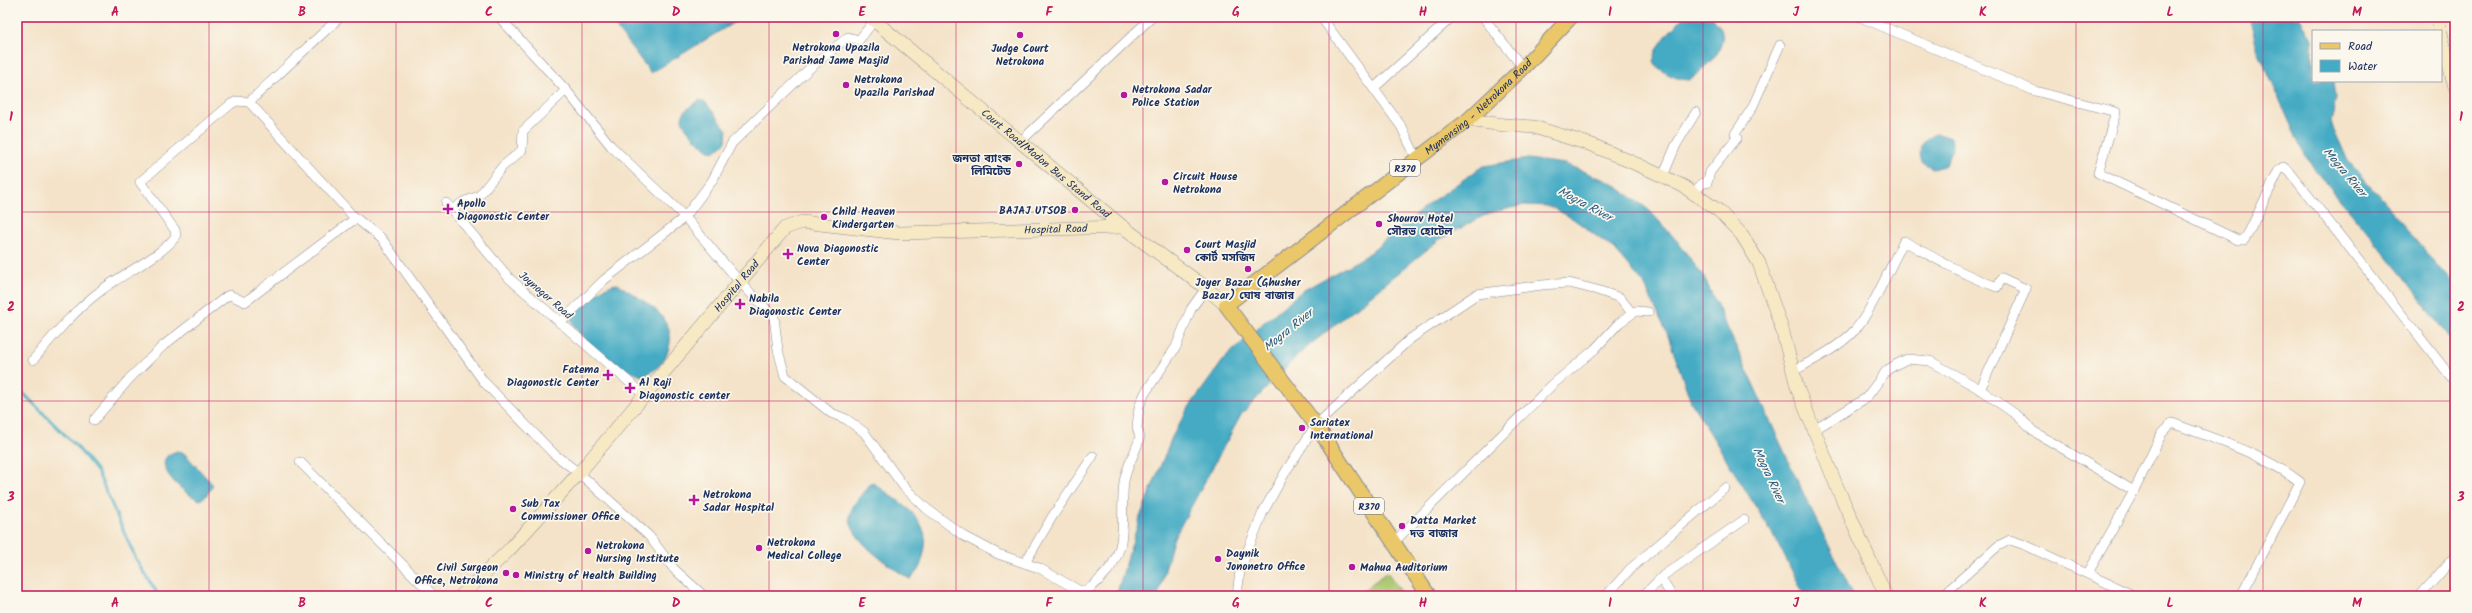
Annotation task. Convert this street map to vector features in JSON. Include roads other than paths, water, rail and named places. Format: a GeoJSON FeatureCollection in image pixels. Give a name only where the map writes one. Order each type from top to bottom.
{"type":"FeatureCollection","features":[{"type":"Feature","properties":{"kind":"main road","name":"Mymensing - Netrokona Road"},"geometry":{"type":"LineString","coordinates":[[1226,306],[1468,120],[1524,68],[1571,17]]}},
{"type":"Feature","properties":{"kind":"main road","name":"R370"},"geometry":{"type":"LineString","coordinates":[[1226,306],[1313,420],[1429,596]]}},
{"type":"Feature","properties":{"kind":"street"},"geometry":{"type":"LineString","coordinates":[[249,102],[340,17]]}},
{"type":"Feature","properties":{"kind":"street"},"geometry":{"type":"LineString","coordinates":[[499,17],[566,90],[611,146],[685,217],[739,281],[774,317],[778,350],[785,376],[831,413],[846,419],[864,432],[904,487],[927,509],[964,536],[998,554],[1039,568],[1079,593],[1089,589],[1098,582],[1112,569],[1118,558],[1124,518],[1124,482],[1140,437],[1137,428],[1139,407],[1145,393],[1176,347],[1191,309],[1206,288]]}},
{"type":"Feature","properties":{"kind":"street"},"geometry":{"type":"LineString","coordinates":[[1020,142],[1152,17]]}},
{"type":"Feature","properties":{"kind":"street"},"geometry":{"type":"LineString","coordinates":[[1321,17],[1401,126],[1417,159]]}},
{"type":"Feature","properties":{"kind":"street"},"geometry":{"type":"LineString","coordinates":[[1374,88],[1452,17]]}},
{"type":"Feature","properties":{"kind":"street"},"geometry":{"type":"LineString","coordinates":[[1483,17],[1524,68]]}},
{"type":"Feature","properties":{"kind":"street"},"geometry":{"type":"LineString","coordinates":[[1860,17],[2035,92],[2116,112],[2098,173],[2238,240],[2246,238],[2279,170],[2283,167],[2289,170],[2455,382]]}},
{"type":"Feature","properties":{"kind":"street"},"geometry":{"type":"LineString","coordinates":[[2437,17],[2440,30]]}},
{"type":"Feature","properties":{"kind":"street"},"geometry":{"type":"LineString","coordinates":[[560,323],[604,280],[685,217],[712,181],[732,142],[810,69],[848,38],[859,40],[872,19]]}},
{"type":"Feature","properties":{"kind":"street","name":"Court Road/Modon Bus Stand Road"},"geometry":{"type":"LineString","coordinates":[[872,19],[1123,227],[1206,288],[1226,306]]}},
{"type":"Feature","properties":{"kind":"street"},"geometry":{"type":"LineString","coordinates":[[2442,36],[2455,86]]}},
{"type":"Feature","properties":{"kind":"street"},"geometry":{"type":"LineString","coordinates":[[1693,193],[1703,183],[1707,183],[1710,172],[1737,138],[1735,134],[1752,108],[1780,45]]}},
{"type":"Feature","properties":{"kind":"street"},"geometry":{"type":"LineString","coordinates":[[452,210],[463,202],[479,196],[502,167],[522,150],[523,131],[566,90]]}},
{"type":"Feature","properties":{"kind":"street"},"geometry":{"type":"LineString","coordinates":[[33,360],[59,330],[99,292],[141,265],[176,236],[175,230],[140,182],[231,104],[237,101],[249,102],[356,218],[382,239],[484,382],[554,454],[579,473],[650,536],[674,569],[704,596]]}},
{"type":"Feature","properties":{"kind":"street"},"geometry":{"type":"LineString","coordinates":[[1663,176],[1676,145],[1696,112]]}},
{"type":"Feature","properties":{"kind":"street"},"geometry":{"type":"LineString","coordinates":[[1468,120],[1534,127],[1592,145],[1663,176],[1693,193],[1719,211],[1742,235],[1758,263],[1782,329],[1793,371],[1814,430],[1886,596]]}},
{"type":"Feature","properties":{"kind":"street","name":"Joynogor Road"},"geometry":{"type":"LineString","coordinates":[[446,203],[510,279],[643,394]]}},
{"type":"Feature","properties":{"kind":"street"},"geometry":{"type":"LineString","coordinates":[[94,420],[130,378],[164,345],[227,296],[230,295],[245,302],[257,295],[356,218]]}},
{"type":"Feature","properties":{"kind":"street","name":"Hospital Road"},"geometry":{"type":"LineString","coordinates":[[461,596],[509,550],[579,473],[643,394],[785,228],[802,222],[899,233],[1123,227]]}},
{"type":"Feature","properties":{"kind":"street"},"geometry":{"type":"LineString","coordinates":[[1793,371],[1817,358],[1855,330],[1904,241],[1954,270],[1983,282],[1997,287],[2002,278],[2026,289],[1980,390]]}},
{"type":"Feature","properties":{"kind":"street"},"geometry":{"type":"LineString","coordinates":[[1237,596],[1240,570],[1263,512],[1313,420],[1410,339],[1477,294],[1569,283],[1620,298],[1632,313]]}},
{"type":"Feature","properties":{"kind":"street"},"geometry":{"type":"LineString","coordinates":[[1393,543],[1552,385],[1563,378],[1632,313],[1636,311],[1648,312]]}},
{"type":"Feature","properties":{"kind":"street"},"geometry":{"type":"LineString","coordinates":[[1814,430],[1866,398],[1887,370],[1907,359],[1930,361],[1980,390],[2018,416],[2033,431],[2134,491]]}},
{"type":"Feature","properties":{"kind":"street"},"geometry":{"type":"LineString","coordinates":[[2088,573],[2134,491],[2162,433],[2172,423],[2249,454],[2289,473],[2300,482],[2241,596]]}},
{"type":"Feature","properties":{"kind":"street"},"geometry":{"type":"LineString","coordinates":[[1025,563],[1052,517],[1093,456]]}},
{"type":"Feature","properties":{"kind":"street"},"geometry":{"type":"LineString","coordinates":[[300,462],[434,596]]}},
{"type":"Feature","properties":{"kind":"street"},"geometry":{"type":"LineString","coordinates":[[1606,596],[1630,569],[1725,488]]}},
{"type":"Feature","properties":{"kind":"street"},"geometry":{"type":"LineString","coordinates":[[1643,596],[1661,579],[1744,520]]}},
{"type":"Feature","properties":{"kind":"street"},"geometry":{"type":"LineString","coordinates":[[1942,596],[1998,546],[2010,540],[2088,573],[2135,596]]}},
{"type":"Feature","properties":{"kind":"street"},"geometry":{"type":"LineString","coordinates":[[2420,596],[2455,556]]}},
{"type":"Feature","properties":{"kind":"street"},"geometry":{"type":"LineString","coordinates":[[1661,579],[1672,596]]}},
{"type":"Feature","properties":{"kind":"water"},"geometry":{"type":"Polygon","coordinates":[[[608,17],[738,17],[738,20],[651,73],[608,17]]]}},
{"type":"Feature","properties":{"kind":"water"},"geometry":{"type":"Polygon","coordinates":[[[1684,17],[1710,17],[1719,25],[1722,33],[1722,42],[1718,51],[1705,67],[1689,80],[1670,75],[1653,63],[1657,50],[1669,32],[1684,17]]]}},
{"type":"Feature","properties":{"kind":"water","name":"Mogra River"},"geometry":{"type":"Polygon","coordinates":[[[2249,17],[2299,17],[2312,37],[2312,82],[2334,82],[2336,97],[2331,123],[2348,161],[2455,285],[2455,346],[2407,281],[2305,157],[2258,51],[2249,17]]]}},
{"type":"Feature","properties":{"kind":"water"},"geometry":{"type":"Polygon","coordinates":[[[700,100],[706,103],[727,130],[726,142],[714,152],[694,138],[683,122],[682,118],[684,112],[700,100]]]}},
{"type":"Feature","properties":{"kind":"water"},"geometry":{"type":"Polygon","coordinates":[[[1936,133],[1951,138],[1953,148],[1946,165],[1934,169],[1922,162],[1920,152],[1922,144],[1931,135],[1936,133]]]}},
{"type":"Feature","properties":{"kind":"water","name":"Mogra River"},"geometry":{"type":"Polygon","coordinates":[[[1528,159],[1565,164],[1612,183],[1649,210],[1678,242],[1705,279],[1811,510],[1854,596],[1805,596],[1775,538],[1691,402],[1667,333],[1644,284],[1614,249],[1572,218],[1549,206],[1524,205],[1489,213],[1440,239],[1299,354],[1241,415],[1173,540],[1158,596],[1116,596],[1140,517],[1172,437],[1187,410],[1225,358],[1263,323],[1302,291],[1364,257],[1431,202],[1483,166],[1528,159]]]}},
{"type":"Feature","properties":{"kind":"water"},"geometry":{"type":"Polygon","coordinates":[[[618,284],[657,311],[669,328],[670,339],[668,351],[664,360],[652,372],[643,376],[633,373],[612,362],[583,338],[571,320],[579,308],[598,292],[612,285],[618,284]]]}},
{"type":"Feature","properties":{"kind":"water"},"geometry":{"type":"Polygon","coordinates":[[[178,451],[184,453],[213,485],[207,495],[200,500],[193,497],[177,484],[165,469],[164,461],[168,455],[178,451]]]}},
{"type":"Feature","properties":{"kind":"water"},"geometry":{"type":"Polygon","coordinates":[[[872,482],[910,511],[918,520],[923,529],[925,540],[922,560],[920,567],[910,579],[872,552],[856,534],[851,525],[851,511],[872,482]]]}},
{"type":"Feature","properties":{"kind":"waterway"},"geometry":{"type":"LineString","coordinates":[[17,387],[77,447],[97,471],[136,559],[159,596]]}},
{"type":"Feature","properties":{"kind":"place","name":"Netrokona Upazila Parishad Jame Masjid"},"geometry":{"type":"Point","coordinates":[836,34]}},
{"type":"Feature","properties":{"kind":"place","name":"Judge Court Netrokona"},"geometry":{"type":"Point","coordinates":[1020,35]}},
{"type":"Feature","properties":{"kind":"place","name":"Netrokona Upazila Parishad"},"geometry":{"type":"Point","coordinates":[846,85]}},
{"type":"Feature","properties":{"kind":"place","name":"Netrokona Sadar Police Station"},"geometry":{"type":"Point","coordinates":[1124,95]}},
{"type":"Feature","properties":{"kind":"place","name":"জনতা ব্যাংক লিমিটেড"},"geometry":{"type":"Point","coordinates":[1019,164]}},
{"type":"Feature","properties":{"kind":"place","name":"Circuit House Netrokona"},"geometry":{"type":"Point","coordinates":[1165,182]}},
{"type":"Feature","properties":{"kind":"place","name":"Apollo Diagonostic Center"},"geometry":{"type":"Point","coordinates":[448,209]}},
{"type":"Feature","properties":{"kind":"place","name":"BAJAJ UTSOB"},"geometry":{"type":"Point","coordinates":[1075,210]}},
{"type":"Feature","properties":{"kind":"place","name":"Child Heaven Kindergarten"},"geometry":{"type":"Point","coordinates":[824,217]}},
{"type":"Feature","properties":{"kind":"place","name":"Shourov Hotel সৌরভ হোটেল"},"geometry":{"type":"Point","coordinates":[1379,224]}},
{"type":"Feature","properties":{"kind":"place","name":"Court Masjid কোর্ট মসজিদ"},"geometry":{"type":"Point","coordinates":[1187,250]}},
{"type":"Feature","properties":{"kind":"place","name":"Nova Diagonostic Center"},"geometry":{"type":"Point","coordinates":[788,254]}},
{"type":"Feature","properties":{"kind":"place","name":"Joyer Bazar (Ghusher Bazar) ঘোষ বাজার"},"geometry":{"type":"Point","coordinates":[1248,269]}},
{"type":"Feature","properties":{"kind":"place","name":"Nabila Diagonostic Center"},"geometry":{"type":"Point","coordinates":[740,304]}},
{"type":"Feature","properties":{"kind":"place","name":"Fatema Diagonostic Center"},"geometry":{"type":"Point","coordinates":[608,375]}},
{"type":"Feature","properties":{"kind":"place","name":"Al Raji Diagonostic center"},"geometry":{"type":"Point","coordinates":[630,388]}},
{"type":"Feature","properties":{"kind":"place","name":"Sariatex International"},"geometry":{"type":"Point","coordinates":[1302,428]}},
{"type":"Feature","properties":{"kind":"place","name":"Netrokona Sadar Hospital"},"geometry":{"type":"Point","coordinates":[694,500]}},
{"type":"Feature","properties":{"kind":"place","name":"Sub Tax Commissioner Office"},"geometry":{"type":"Point","coordinates":[513,509]}},
{"type":"Feature","properties":{"kind":"place","name":"Datta Market দত্ত বাজার"},"geometry":{"type":"Point","coordinates":[1402,526]}},
{"type":"Feature","properties":{"kind":"place","name":"Netrokona Medical College"},"geometry":{"type":"Point","coordinates":[759,548]}},
{"type":"Feature","properties":{"kind":"place","name":"Netrokona Nursing Institute"},"geometry":{"type":"Point","coordinates":[588,551]}},
{"type":"Feature","properties":{"kind":"place","name":"Daynik Jononetro Office"},"geometry":{"type":"Point","coordinates":[1218,559]}},
{"type":"Feature","properties":{"kind":"place","name":"Mahua Auditorium"},"geometry":{"type":"Point","coordinates":[1352,567]}},
{"type":"Feature","properties":{"kind":"place","name":"Civil Surgeon Office, Netrokona"},"geometry":{"type":"Point","coordinates":[506,573]}},
{"type":"Feature","properties":{"kind":"place","name":"Ministry of Health Building"},"geometry":{"type":"Point","coordinates":[516,575]}}]}
